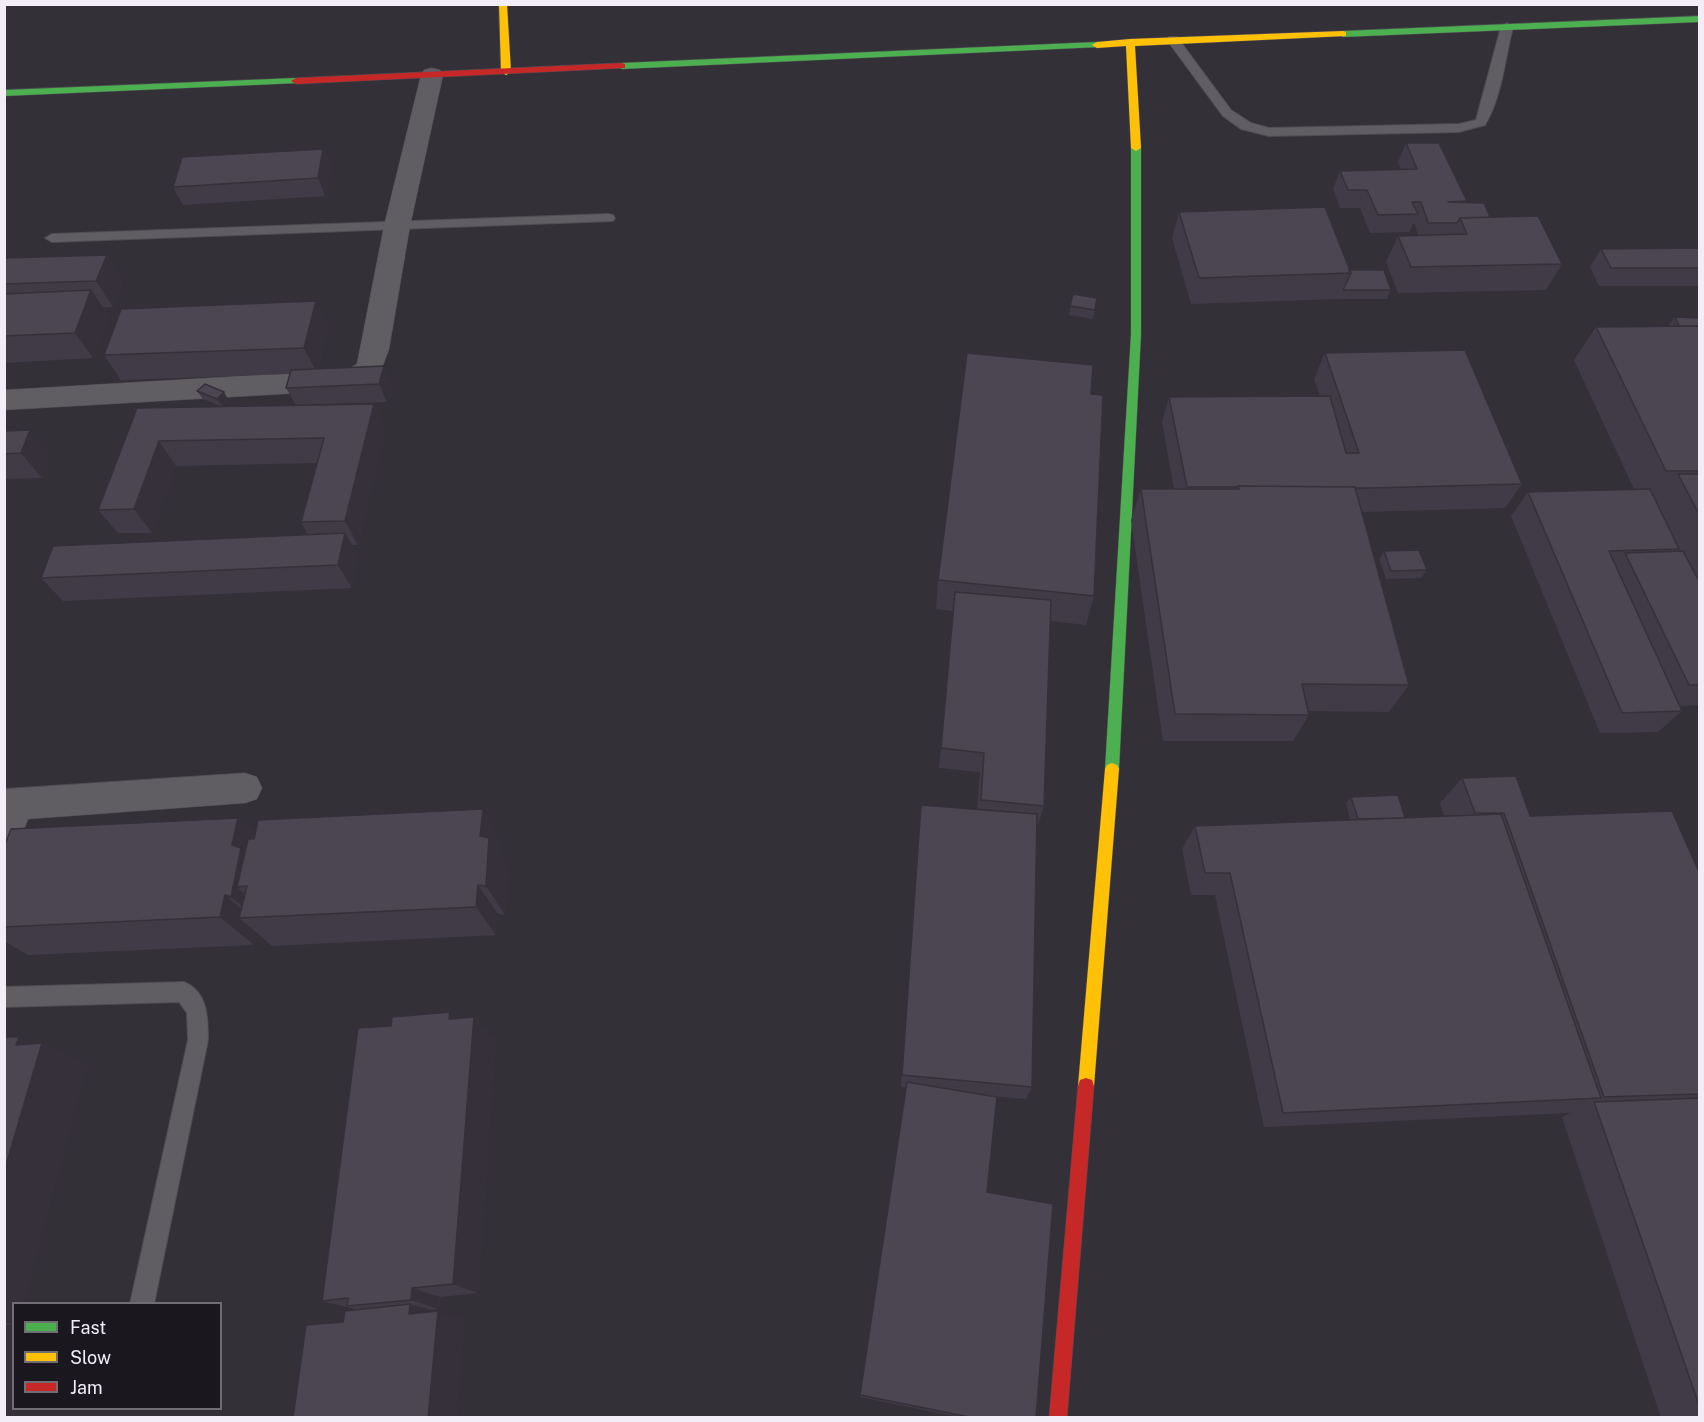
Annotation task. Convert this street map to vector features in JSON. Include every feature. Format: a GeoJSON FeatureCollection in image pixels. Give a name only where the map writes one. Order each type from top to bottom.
{"type":"FeatureCollection","features":[{"type":"Feature","properties":{"kind":"main road"},"geometry":{"type":"LineString","coordinates":[[503,4],[506,72]]}},
{"type":"Feature","properties":{"kind":"main road"},"geometry":{"type":"LineString","coordinates":[[4,93],[1173,40],[1700,20]]}},
{"type":"Feature","properties":{"kind":"main road"},"geometry":{"type":"LineString","coordinates":[[1058,1418],[1111,784],[1135,346],[1137,168],[1130,42]]}},
{"type":"Feature","properties":{"kind":"street"},"geometry":{"type":"LineString","coordinates":[[4,400],[352,380],[369,369],[375,349],[397,226],[432,75]]}},
{"type":"Feature","properties":{"kind":"street"},"geometry":{"type":"LineString","coordinates":[[4,840],[10,805],[245,788]]}},
{"type":"Feature","properties":{"kind":"lane"},"geometry":{"type":"LineString","coordinates":[[1173,40],[1227,113],[1246,126],[1269,132],[1459,128],[1481,122],[1488,104],[1507,27]]}},
{"type":"Feature","properties":{"kind":"lane"},"geometry":{"type":"LineString","coordinates":[[52,238],[608,218]]}},
{"type":"Feature","properties":{"kind":"lane"},"geometry":{"type":"LineString","coordinates":[[4,998],[184,993],[196,1010],[198,1040],[142,1302]]}},
{"type":"Feature","properties":{"kind":"building"},"geometry":{"type":"Polygon","coordinates":[[[1406,143],[1439,143],[1467,201],[1448,202],[1484,203],[1490,217],[1460,218],[1457,223],[1428,223],[1421,202],[1412,202],[1418,214],[1378,215],[1367,190],[1348,190],[1340,171],[1417,169],[1406,143]]]}},
{"type":"Feature","properties":{"kind":"building"},"geometry":{"type":"Polygon","coordinates":[[[323,149],[318,178],[173,187],[182,157],[323,149]]]}},
{"type":"Feature","properties":{"kind":"building"},"geometry":{"type":"Polygon","coordinates":[[[1325,207],[1351,273],[1199,278],[1179,212],[1325,207]]]}},
{"type":"Feature","properties":{"kind":"building"},"geometry":{"type":"Polygon","coordinates":[[[1538,216],[1562,264],[1411,267],[1398,236],[1467,234],[1460,218],[1538,216]]]}},
{"type":"Feature","properties":{"kind":"building"},"geometry":{"type":"Polygon","coordinates":[[[1700,248],[1700,268],[1611,268],[1601,249],[1700,248]]]}},
{"type":"Feature","properties":{"kind":"building"},"geometry":{"type":"Polygon","coordinates":[[[107,255],[96,281],[4,284],[4,258],[107,255]]]}},
{"type":"Feature","properties":{"kind":"building"},"geometry":{"type":"Polygon","coordinates":[[[1349,270],[1384,270],[1391,290],[1343,290],[1351,273],[1349,270]]]}},
{"type":"Feature","properties":{"kind":"building"},"geometry":{"type":"Polygon","coordinates":[[[91,290],[75,333],[4,336],[4,294],[91,290]]]}},
{"type":"Feature","properties":{"kind":"building"},"geometry":{"type":"Polygon","coordinates":[[[1073,294],[1097,298],[1095,310],[1070,306],[1073,294]]]}},
{"type":"Feature","properties":{"kind":"building"},"geometry":{"type":"Polygon","coordinates":[[[316,301],[304,348],[104,355],[121,309],[316,301]]]}},
{"type":"Feature","properties":{"kind":"building"},"geometry":{"type":"Polygon","coordinates":[[[1675,317],[1700,318],[1700,326],[1679,326],[1675,317]]]}},
{"type":"Feature","properties":{"kind":"building"},"geometry":{"type":"Polygon","coordinates":[[[1700,326],[1700,471],[1666,471],[1596,327],[1700,326]]]}},
{"type":"Feature","properties":{"kind":"building"},"geometry":{"type":"Polygon","coordinates":[[[1465,350],[1522,484],[1371,488],[1187,487],[1169,397],[1330,396],[1346,453],[1359,453],[1325,353],[1465,350]]]}},
{"type":"Feature","properties":{"kind":"building"},"geometry":{"type":"Polygon","coordinates":[[[967,353],[1093,365],[1091,394],[1103,395],[1094,596],[938,580],[967,353]]]}},
{"type":"Feature","properties":{"kind":"building"},"geometry":{"type":"Polygon","coordinates":[[[384,366],[379,384],[286,388],[291,370],[384,366]]]}},
{"type":"Feature","properties":{"kind":"building"},"geometry":{"type":"Polygon","coordinates":[[[205,384],[224,392],[217,399],[197,391],[205,384]]]}},
{"type":"Feature","properties":{"kind":"building"},"geometry":{"type":"Polygon","coordinates":[[[374,404],[345,521],[301,522],[324,438],[159,441],[134,509],[98,510],[137,408],[374,404]]]}},
{"type":"Feature","properties":{"kind":"building"},"geometry":{"type":"Polygon","coordinates":[[[30,430],[21,453],[4,454],[4,431],[30,430]]]}},
{"type":"Feature","properties":{"kind":"building"},"geometry":{"type":"Polygon","coordinates":[[[1678,474],[1700,474],[1700,516],[1678,474]]]}},
{"type":"Feature","properties":{"kind":"building"},"geometry":{"type":"Polygon","coordinates":[[[1238,486],[1355,487],[1409,685],[1302,684],[1309,715],[1175,714],[1141,489],[1239,489],[1238,486]]]}},
{"type":"Feature","properties":{"kind":"building"},"geometry":{"type":"Polygon","coordinates":[[[1650,489],[1679,549],[1609,551],[1682,711],[1622,713],[1528,492],[1650,489]]]}},
{"type":"Feature","properties":{"kind":"building"},"geometry":{"type":"Polygon","coordinates":[[[345,533],[338,565],[41,578],[53,546],[345,533]]]}},
{"type":"Feature","properties":{"kind":"building"},"geometry":{"type":"Polygon","coordinates":[[[1419,550],[1427,570],[1391,571],[1384,551],[1419,550]]]}},
{"type":"Feature","properties":{"kind":"building"},"geometry":{"type":"Polygon","coordinates":[[[1683,551],[1700,583],[1700,685],[1689,685],[1625,553],[1683,551]]]}},
{"type":"Feature","properties":{"kind":"building"},"geometry":{"type":"Polygon","coordinates":[[[955,592],[1051,600],[1044,806],[981,800],[984,753],[941,748],[955,592]]]}},
{"type":"Feature","properties":{"kind":"building"},"geometry":{"type":"Polygon","coordinates":[[[1516,776],[1530,816],[1672,811],[1700,874],[1700,1094],[1604,1097],[1504,813],[1475,813],[1462,778],[1516,776]]]}},
{"type":"Feature","properties":{"kind":"building"},"geometry":{"type":"Polygon","coordinates":[[[1398,795],[1405,818],[1358,819],[1351,797],[1398,795]]]}},
{"type":"Feature","properties":{"kind":"building"},"geometry":{"type":"Polygon","coordinates":[[[921,805],[1037,814],[1032,1087],[902,1075],[921,805]]]}},
{"type":"Feature","properties":{"kind":"building"},"geometry":{"type":"Polygon","coordinates":[[[483,809],[480,836],[489,838],[486,886],[478,885],[476,907],[239,918],[247,886],[237,887],[248,839],[254,839],[258,820],[483,809]]]}},
{"type":"Feature","properties":{"kind":"building"},"geometry":{"type":"Polygon","coordinates":[[[1501,814],[1601,1098],[1283,1113],[1230,873],[1205,873],[1195,826],[1501,814]]]}},
{"type":"Feature","properties":{"kind":"building"},"geometry":{"type":"Polygon","coordinates":[[[238,818],[232,845],[241,848],[231,897],[225,895],[220,917],[4,927],[4,847],[11,829],[238,818]]]}},
{"type":"Feature","properties":{"kind":"building"},"geometry":{"type":"Polygon","coordinates":[[[450,1012],[449,1019],[474,1017],[453,1284],[412,1288],[411,1300],[347,1306],[348,1298],[322,1301],[358,1028],[391,1026],[392,1017],[450,1012]]]}},
{"type":"Feature","properties":{"kind":"building"},"geometry":{"type":"Polygon","coordinates":[[[4,1037],[19,1037],[16,1045],[42,1043],[4,1172],[4,1037]]]}},
{"type":"Feature","properties":{"kind":"building"},"geometry":{"type":"Polygon","coordinates":[[[907,1082],[997,1097],[987,1192],[1053,1204],[1036,1418],[969,1418],[860,1395],[907,1082]]]}},
{"type":"Feature","properties":{"kind":"building"},"geometry":{"type":"Polygon","coordinates":[[[1700,1098],[1700,1408],[1594,1102],[1700,1098]]]}},
{"type":"Feature","properties":{"kind":"building"},"geometry":{"type":"Polygon","coordinates":[[[410,1304],[409,1314],[438,1311],[428,1418],[293,1418],[306,1325],[343,1322],[345,1311],[410,1304]]]}},
{"type":"Feature","properties":{"kind":"traffic: fast"},"geometry":{"type":"LineString","coordinates":[[1343,34],[1700,19]]}},
{"type":"Feature","properties":{"kind":"traffic: fast"},"geometry":{"type":"LineString","coordinates":[[622,66],[1097,45]]}},
{"type":"Feature","properties":{"kind":"traffic: fast"},"geometry":{"type":"LineString","coordinates":[[4,93],[296,81]]}},
{"type":"Feature","properties":{"kind":"traffic: fast"},"geometry":{"type":"LineString","coordinates":[[1112,769],[1136,334],[1136,148]]}},
{"type":"Feature","properties":{"kind":"traffic: slow"},"geometry":{"type":"LineString","coordinates":[[503,4],[506,72]]}},
{"type":"Feature","properties":{"kind":"traffic: slow"},"geometry":{"type":"LineString","coordinates":[[1097,45],[1343,34]]}},
{"type":"Feature","properties":{"kind":"traffic: slow"},"geometry":{"type":"LineString","coordinates":[[1130,42],[1136,148]]}},
{"type":"Feature","properties":{"kind":"traffic: slow"},"geometry":{"type":"LineString","coordinates":[[1086,1086],[1112,769]]}},
{"type":"Feature","properties":{"kind":"traffic: jam"},"geometry":{"type":"LineString","coordinates":[[296,81],[622,66]]}},
{"type":"Feature","properties":{"kind":"traffic: jam"},"geometry":{"type":"LineString","coordinates":[[1058,1418],[1086,1086]]}}]}
